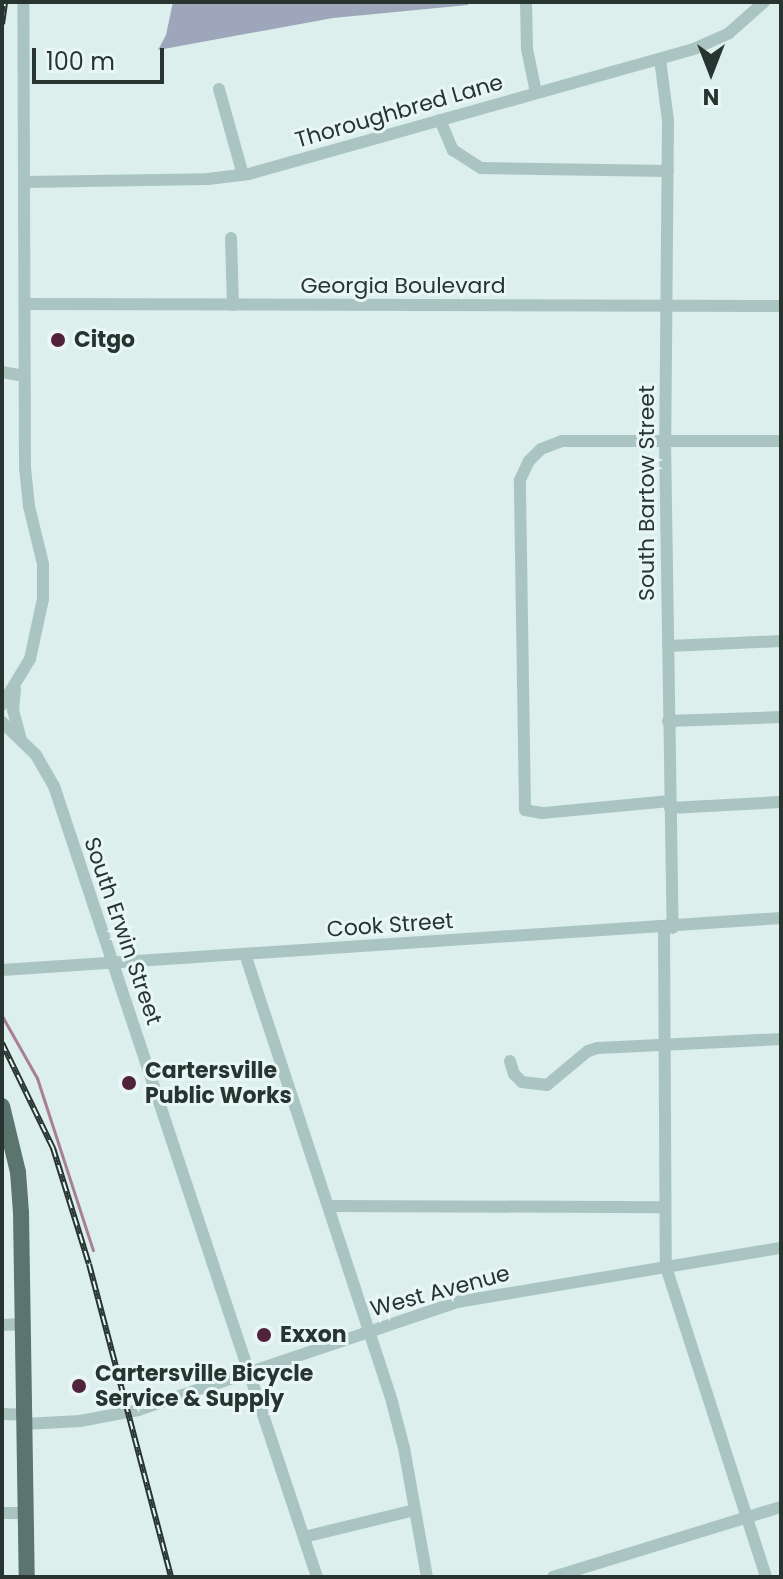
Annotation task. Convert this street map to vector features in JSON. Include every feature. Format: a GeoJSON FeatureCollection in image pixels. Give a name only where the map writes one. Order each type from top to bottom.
{"type":"FeatureCollection","features":[{"type":"Feature","properties":{"kind":"main road"},"geometry":{"type":"LineString","coordinates":[[2,1106],[20,1191],[27,1577]]}},
{"type":"Feature","properties":{"kind":"street"},"geometry":{"type":"LineString","coordinates":[[2,705],[16,686],[36,643],[43,599],[43,564],[25,482],[23,2]]}},
{"type":"Feature","properties":{"kind":"street"},"geometry":{"type":"LineString","coordinates":[[526,2],[527,49],[536,93]]}},
{"type":"Feature","properties":{"kind":"street","name":"Thoroughbred Lane"},"geometry":{"type":"LineString","coordinates":[[25,182],[196,180],[243,175],[660,59],[721,38],[764,2]]}},
{"type":"Feature","properties":{"kind":"street","name":"South Bartow Street"},"geometry":{"type":"LineString","coordinates":[[660,59],[667,93],[668,171],[665,441],[670,804],[664,1045],[666,1267],[766,1577]]}},
{"type":"Feature","properties":{"kind":"street"},"geometry":{"type":"LineString","coordinates":[[219,89],[243,175]]}},
{"type":"Feature","properties":{"kind":"street"},"geometry":{"type":"LineString","coordinates":[[440,120],[453,150],[481,168],[668,171]]}},
{"type":"Feature","properties":{"kind":"street"},"geometry":{"type":"LineString","coordinates":[[231,238],[233,305]]}},
{"type":"Feature","properties":{"kind":"street","name":"Georgia Boulevard"},"geometry":{"type":"LineString","coordinates":[[25,304],[781,306]]}},
{"type":"Feature","properties":{"kind":"street"},"geometry":{"type":"LineString","coordinates":[[2,372],[24,376]]}},
{"type":"Feature","properties":{"kind":"street"},"geometry":{"type":"LineString","coordinates":[[781,441],[562,441],[541,449],[529,461],[520,480],[525,810],[542,813],[670,804],[781,802]]}},
{"type":"Feature","properties":{"kind":"street"},"geometry":{"type":"LineString","coordinates":[[668,646],[781,641]]}},
{"type":"Feature","properties":{"kind":"street"},"geometry":{"type":"LineString","coordinates":[[16,686],[13,717],[21,740]]}},
{"type":"Feature","properties":{"kind":"street"},"geometry":{"type":"LineString","coordinates":[[668,721],[781,717]]}},
{"type":"Feature","properties":{"kind":"street","name":"South Erwin Street"},"geometry":{"type":"LineString","coordinates":[[2,722],[21,740],[51,779],[317,1577]]}},
{"type":"Feature","properties":{"kind":"street"},"geometry":{"type":"LineString","coordinates":[[2,736],[21,740]]}},
{"type":"Feature","properties":{"kind":"street","name":"Cook Street"},"geometry":{"type":"LineString","coordinates":[[2,970],[669,928],[781,918]]}},
{"type":"Feature","properties":{"kind":"street"},"geometry":{"type":"LineString","coordinates":[[245,954],[330,1206],[401,1433],[427,1577]]}},
{"type":"Feature","properties":{"kind":"street"},"geometry":{"type":"LineString","coordinates":[[510,1061],[514,1074],[522,1082],[547,1085],[588,1051],[598,1048],[781,1039]]}},
{"type":"Feature","properties":{"kind":"street"},"geometry":{"type":"LineString","coordinates":[[330,1206],[664,1207]]}},
{"type":"Feature","properties":{"kind":"street","name":"West Avenue"},"geometry":{"type":"LineString","coordinates":[[2,1414],[25,1419],[80,1421],[127,1413],[369,1330],[471,1299],[781,1248]]}},
{"type":"Feature","properties":{"kind":"street"},"geometry":{"type":"LineString","coordinates":[[2,1325],[23,1324]]}},
{"type":"Feature","properties":{"kind":"street"},"geometry":{"type":"LineString","coordinates":[[553,1577],[781,1507]]}},
{"type":"Feature","properties":{"kind":"street"},"geometry":{"type":"LineString","coordinates":[[304,1537],[415,1510]]}},
{"type":"Feature","properties":{"kind":"street"},"geometry":{"type":"LineString","coordinates":[[2,1513],[26,1513]]}},
{"type":"Feature","properties":{"kind":"shaded area"},"geometry":{"type":"Polygon","coordinates":[[[173,2],[468,2],[468,5],[333,18],[158,50],[166,35],[173,2]]]}},
{"type":"Feature","properties":{"kind":"waterway"},"geometry":{"type":"LineString","coordinates":[[2,1016],[37,1078],[93,1250]]}},
{"type":"Feature","properties":{"kind":"railway"},"geometry":{"type":"LineString","coordinates":[[2,24],[5,2]]}},
{"type":"Feature","properties":{"kind":"railway"},"geometry":{"type":"LineString","coordinates":[[2,1043],[53,1148],[89,1264],[171,1577]]}},
{"type":"Feature","properties":{"kind":"place","name":"Citgo"},"geometry":{"type":"Point","coordinates":[58,340]}},
{"type":"Feature","properties":{"kind":"place","name":"Cartersville Public Works"},"geometry":{"type":"Point","coordinates":[129,1083]}},
{"type":"Feature","properties":{"kind":"place","name":"Exxon"},"geometry":{"type":"Point","coordinates":[264,1335]}},
{"type":"Feature","properties":{"kind":"place","name":"Cartersville Bicycle Service & Supply"},"geometry":{"type":"Point","coordinates":[79,1386]}}]}
